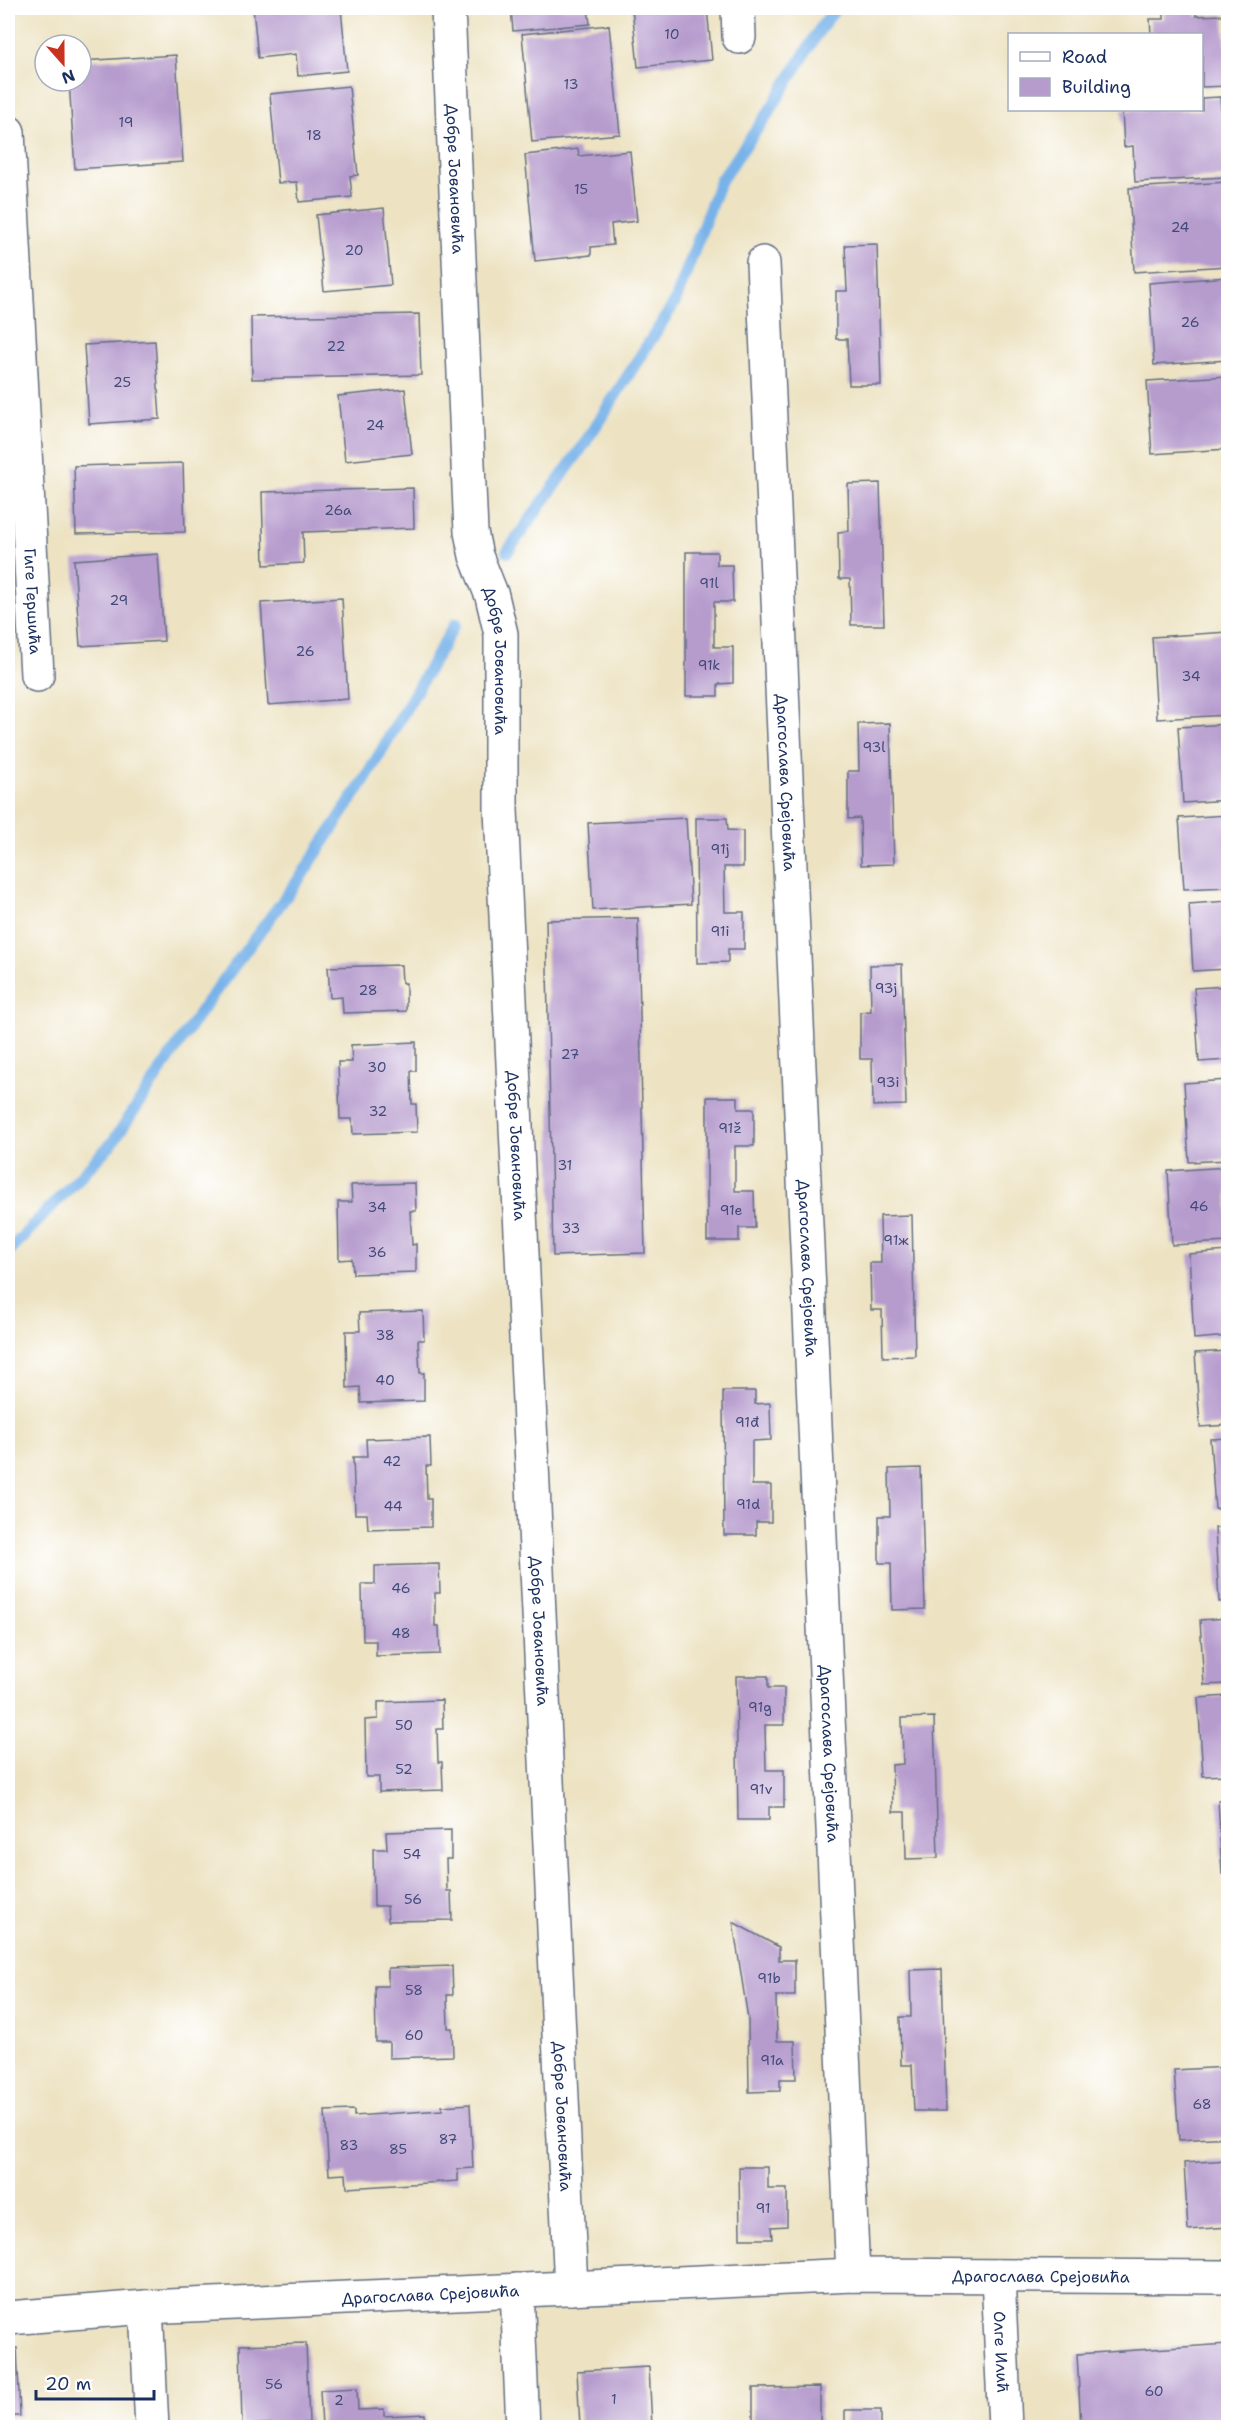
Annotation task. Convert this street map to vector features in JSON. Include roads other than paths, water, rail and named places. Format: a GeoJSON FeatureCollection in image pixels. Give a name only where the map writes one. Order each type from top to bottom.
{"type":"FeatureCollection","features":[{"type":"Feature","properties":{"kind":"street","name":"Добре Јовановића"},"geometry":{"type":"LineString","coordinates":[[448,8],[471,532],[476,556],[492,596],[501,633],[501,810],[571,2288]]}},
{"type":"Feature","properties":{"kind":"street","name":"Гиге Гершића"},"geometry":{"type":"LineString","coordinates":[[8,132],[38,675]]}},
{"type":"Feature","properties":{"kind":"street","name":"Драгослава Срејовића"},"geometry":{"type":"LineString","coordinates":[[763,263],[853,2275]]}},
{"type":"Feature","properties":{"kind":"street","name":"Драгослава Срејовића"},"geometry":{"type":"LineString","coordinates":[[8,2318],[146,2307],[853,2275],[1228,2277]]}},
{"type":"Feature","properties":{"kind":"street","name":"Олге Илић"},"geometry":{"type":"LineString","coordinates":[[998,2276],[1005,2427]]}},
{"type":"Feature","properties":{"kind":"street"},"geometry":{"type":"LineString","coordinates":[[517,2290],[523,2427]]}},
{"type":"Feature","properties":{"kind":"street"},"geometry":{"type":"LineString","coordinates":[[146,2307],[152,2427]]}},
{"type":"Feature","properties":{"kind":"waterway"},"geometry":{"type":"LineString","coordinates":[[507,552],[581,449],[675,302],[720,181],[767,115],[822,26],[836,8]]}},
{"type":"Feature","properties":{"kind":"waterway"},"geometry":{"type":"LineString","coordinates":[[8,1252],[112,1143],[205,1005],[302,875],[365,779],[455,624]]}}]}
